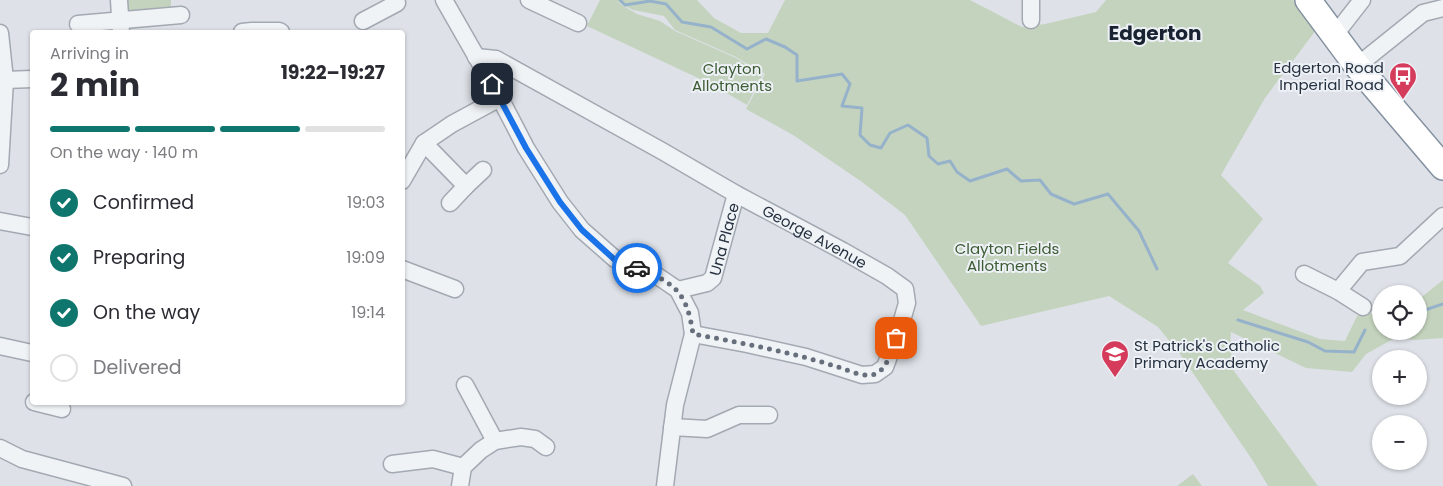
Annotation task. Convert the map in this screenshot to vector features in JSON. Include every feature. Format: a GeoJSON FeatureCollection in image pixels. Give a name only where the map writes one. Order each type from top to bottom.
{"type":"FeatureCollection","features":[{"type":"Feature","properties":{"kind":"highway"},"geometry":{"type":"LineString","coordinates":[[1308,0],[1358,66],[1443,167]]}},
{"type":"Feature","properties":{"kind":"street"},"geometry":{"type":"LineString","coordinates":[[119,0],[121,26]]}},
{"type":"Feature","properties":{"kind":"street"},"geometry":{"type":"LineString","coordinates":[[444,0],[526,148],[560,202],[582,230],[615,260],[656,275],[678,290],[690,313],[693,334],[675,405],[665,486]]}},
{"type":"Feature","properties":{"kind":"street"},"geometry":{"type":"LineString","coordinates":[[530,0],[578,23]]}},
{"type":"Feature","properties":{"kind":"street"},"geometry":{"type":"LineString","coordinates":[[1031,0],[1031,20]]}},
{"type":"Feature","properties":{"kind":"street"},"geometry":{"type":"LineString","coordinates":[[1334,36],[1362,0]]}},
{"type":"Feature","properties":{"kind":"street"},"geometry":{"type":"LineString","coordinates":[[363,21],[377,6],[397,3]]}},
{"type":"Feature","properties":{"kind":"street"},"geometry":{"type":"LineString","coordinates":[[1358,66],[1424,14],[1443,8]]}},
{"type":"Feature","properties":{"kind":"street"},"geometry":{"type":"LineString","coordinates":[[78,24],[121,26],[181,16]]}},
{"type":"Feature","properties":{"kind":"street"},"geometry":{"type":"LineString","coordinates":[[0,33],[5,80],[0,165]]}},
{"type":"Feature","properties":{"kind":"street","name":"George Avenue"},"geometry":{"type":"LineString","coordinates":[[476,57],[496,59],[736,194],[843,251],[887,276],[905,289],[907,303],[901,324],[885,368],[875,374],[862,375],[806,357],[693,334]]}},
{"type":"Feature","properties":{"kind":"street"},"geometry":{"type":"LineString","coordinates":[[5,80],[30,79]]}},
{"type":"Feature","properties":{"kind":"street"},"geometry":{"type":"LineString","coordinates":[[405,176],[424,143],[452,124],[500,98]]}},
{"type":"Feature","properties":{"kind":"street"},"geometry":{"type":"LineString","coordinates":[[424,143],[466,186]]}},
{"type":"Feature","properties":{"kind":"street"},"geometry":{"type":"LineString","coordinates":[[450,202],[483,170]]}},
{"type":"Feature","properties":{"kind":"street","name":"Una Place"},"geometry":{"type":"LineString","coordinates":[[678,290],[707,283],[713,278],[736,194]]}},
{"type":"Feature","properties":{"kind":"street"},"geometry":{"type":"LineString","coordinates":[[1338,291],[1362,262],[1400,256],[1443,216]]}},
{"type":"Feature","properties":{"kind":"street"},"geometry":{"type":"LineString","coordinates":[[0,221],[30,227]]}},
{"type":"Feature","properties":{"kind":"street"},"geometry":{"type":"LineString","coordinates":[[405,271],[455,289]]}},
{"type":"Feature","properties":{"kind":"street"},"geometry":{"type":"LineString","coordinates":[[1304,274],[1338,291],[1363,307]]}},
{"type":"Feature","properties":{"kind":"street"},"geometry":{"type":"LineString","coordinates":[[0,346],[30,352]]}},
{"type":"Feature","properties":{"kind":"street"},"geometry":{"type":"LineString","coordinates":[[465,385],[495,441]]}},
{"type":"Feature","properties":{"kind":"street"},"geometry":{"type":"LineString","coordinates":[[44,405],[62,409]]}},
{"type":"Feature","properties":{"kind":"street"},"geometry":{"type":"LineString","coordinates":[[672,427],[707,429],[739,415],[769,415]]}},
{"type":"Feature","properties":{"kind":"street"},"geometry":{"type":"LineString","coordinates":[[460,486],[463,467],[481,450],[495,441],[521,437],[535,439],[546,447]]}},
{"type":"Feature","properties":{"kind":"street"},"geometry":{"type":"LineString","coordinates":[[0,448],[22,459],[123,486]]}},
{"type":"Feature","properties":{"kind":"street"},"geometry":{"type":"LineString","coordinates":[[392,464],[433,459],[463,467]]}},
{"type":"Feature","properties":{"kind":"green space"},"geometry":{"type":"Polygon","coordinates":[[[128,0],[171,0],[171,11],[129,14],[125,10],[125,3],[128,3],[128,0]]]}},
{"type":"Feature","properties":{"kind":"green space"},"geometry":{"type":"Polygon","coordinates":[[[600,0],[697,0],[714,18],[741,33],[768,33],[785,0],[970,0],[1022,27],[1045,24],[1096,12],[1106,0],[1293,0],[1316,30],[1265,98],[1221,175],[1263,219],[1228,263],[1260,286],[1264,293],[1243,310],[1320,339],[1345,341],[1357,316],[1370,313],[1372,314],[1372,340],[1391,340],[1366,354],[1352,372],[1306,368],[1231,332],[1230,347],[1234,371],[1318,486],[1268,486],[1180,354],[1158,327],[1109,296],[981,326],[905,215],[862,182],[793,135],[746,109],[765,74],[736,57],[675,30],[664,16],[633,10],[615,1],[637,14],[660,21],[675,31],[736,58],[763,74],[747,105],[713,85],[587,26],[600,0]]]}},
{"type":"Feature","properties":{"kind":"green space"},"geometry":{"type":"Polygon","coordinates":[[[1443,280],[1443,338],[1427,339],[1427,293],[1443,280]]]}},
{"type":"Feature","properties":{"kind":"green space"},"geometry":{"type":"Polygon","coordinates":[[[1193,474],[1202,486],[1177,486],[1193,474]]]}},
{"type":"Feature","properties":{"kind":"waterway"},"geometry":{"type":"LineString","coordinates":[[620,0],[625,5],[650,1],[666,4],[682,22],[711,27],[747,49],[766,39],[785,47],[797,55],[797,81],[842,74],[850,84],[842,106],[862,108],[860,135],[870,145],[881,148],[890,133],[908,125],[927,138],[929,156],[938,164],[950,161],[957,172],[970,181],[1007,169],[1021,181],[1040,180],[1051,194],[1074,204],[1108,194],[1139,231],[1157,269]]}},
{"type":"Feature","properties":{"kind":"waterway"},"geometry":{"type":"LineString","coordinates":[[1427,309],[1443,304]]}},
{"type":"Feature","properties":{"kind":"waterway"},"geometry":{"type":"LineString","coordinates":[[1238,320],[1308,342],[1325,351],[1354,352],[1365,330]]}},
{"type":"Feature","properties":{"kind":"way so far"},"geometry":{"type":"LineString","coordinates":[[637,268],[656,275],[678,290],[690,313],[693,334],[806,357],[862,375],[875,374],[885,368],[896,338]]}},
{"type":"Feature","properties":{"kind":"place","name":"Edgerton Road Imperial Road"},"geometry":{"type":"Point","coordinates":[1403,100]}},
{"type":"Feature","properties":{"kind":"place","name":"St Patrick's Catholic Primary Academy"},"geometry":{"type":"Point","coordinates":[1115,378]}},
{"type":"Feature","properties":{"kind":"district","name":"Edgerton"},"geometry":{"type":"Point","coordinates":[1155,33]}},
{"type":"Feature","properties":{"kind":"route"},"geometry":{"type":"LineString","coordinates":[[492,84],[526,148],[560,202],[582,230],[615,260],[637,268]]}},
{"type":"Feature","properties":{"kind":"park label","name":"Clayton Allotments"},"geometry":{"type":"Point","coordinates":[732,76]}},
{"type":"Feature","properties":{"kind":"park label","name":"Clayton Fields Allotments"},"geometry":{"type":"Point","coordinates":[1007,256]}}]}
